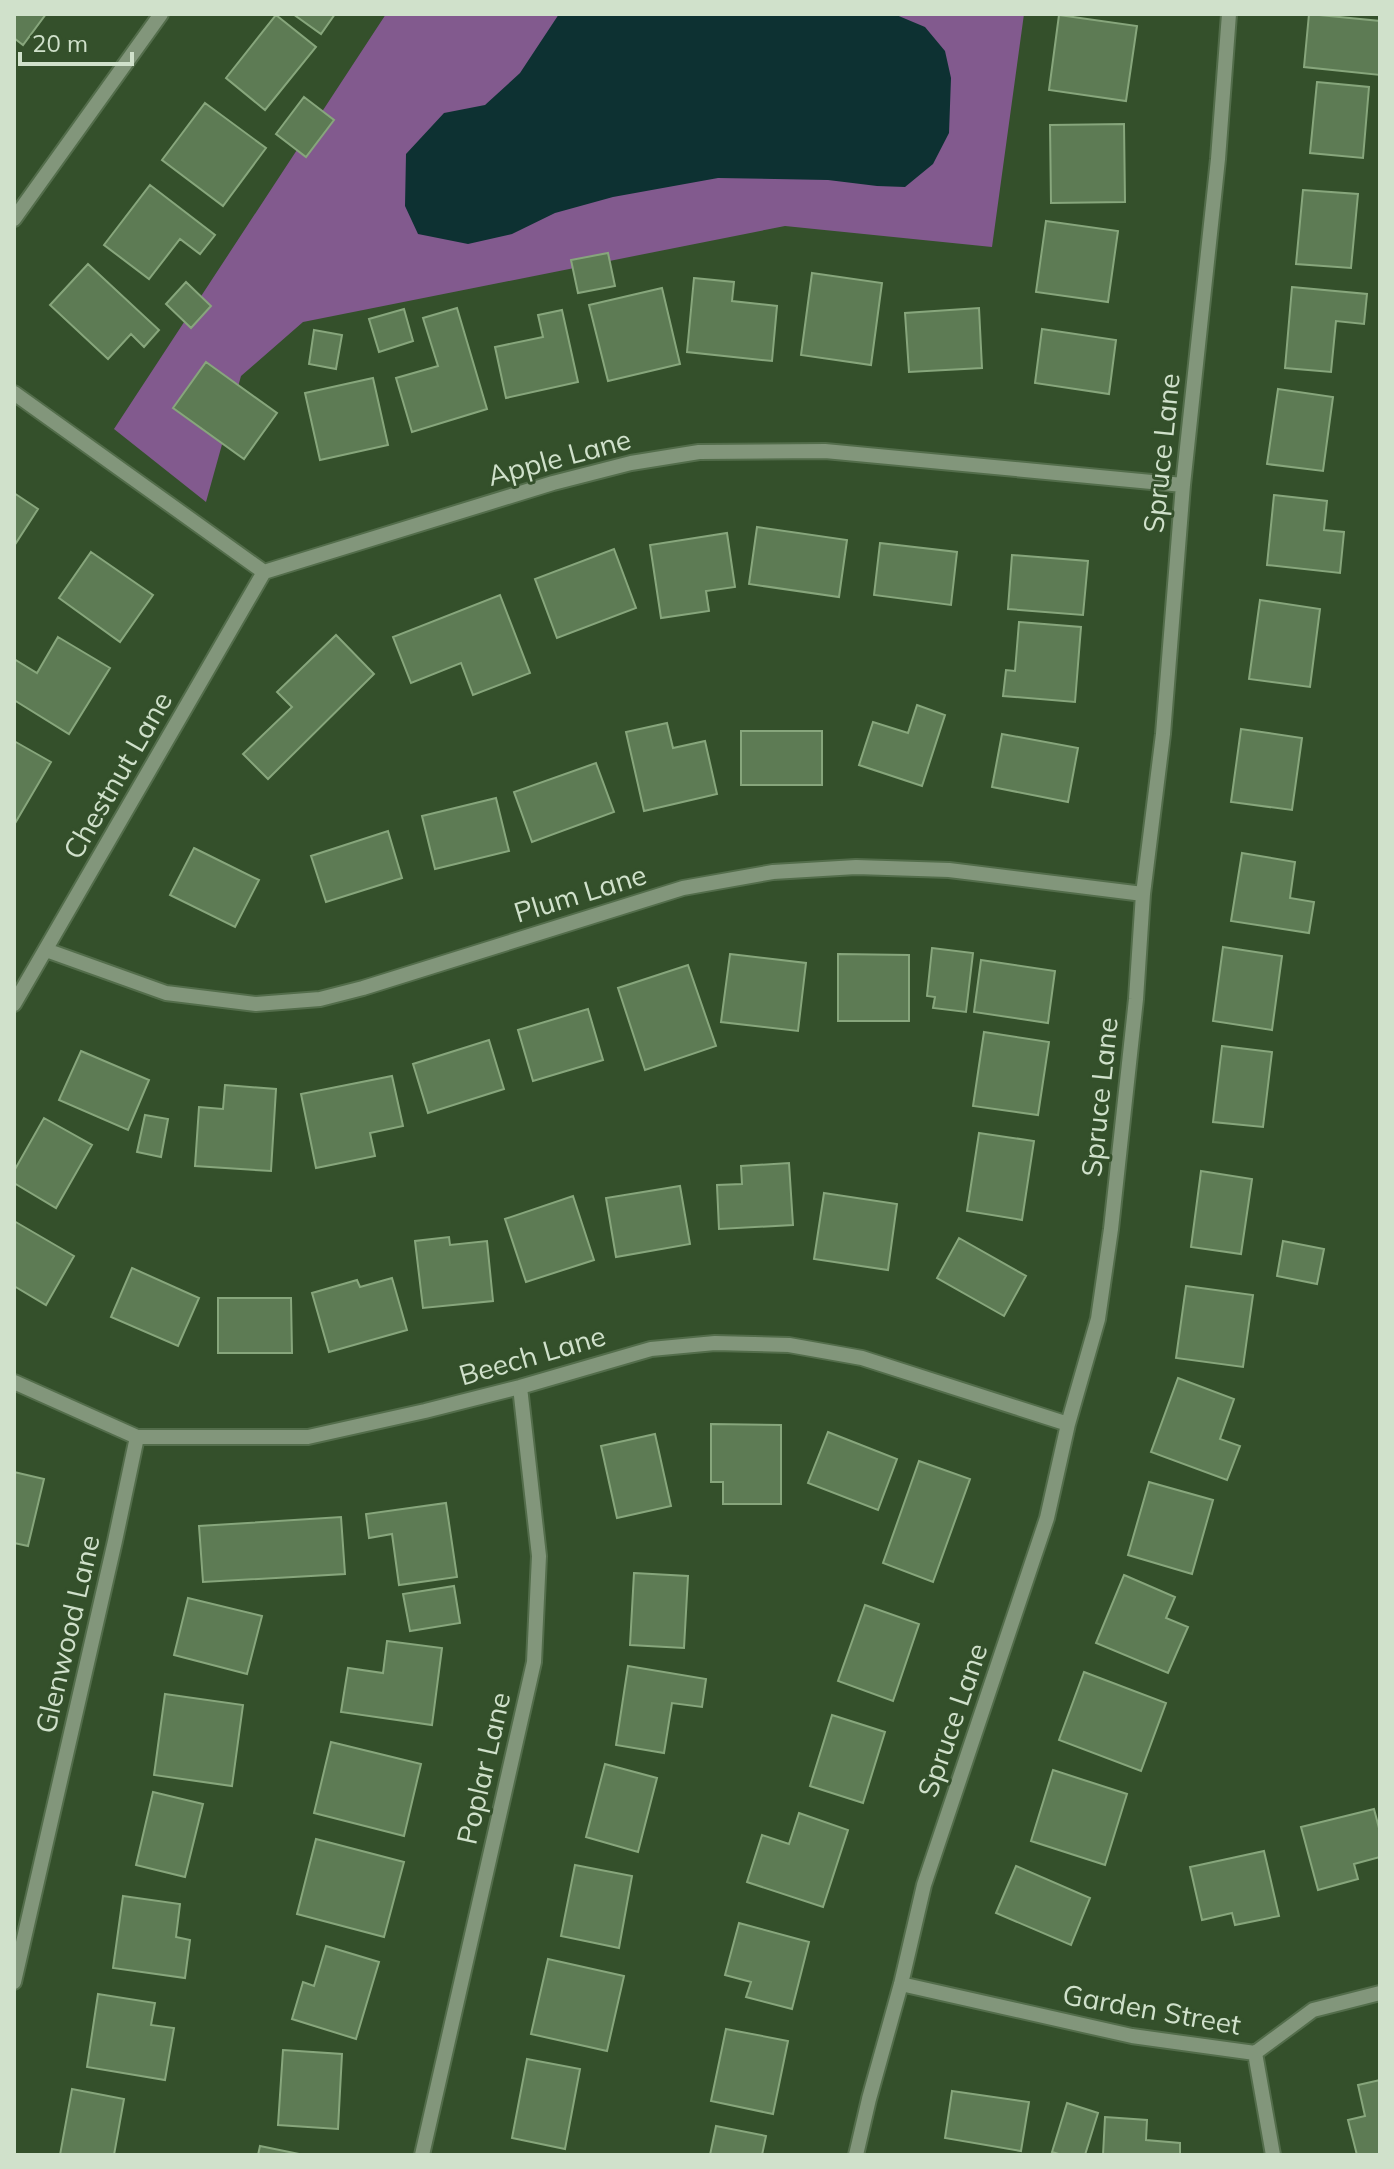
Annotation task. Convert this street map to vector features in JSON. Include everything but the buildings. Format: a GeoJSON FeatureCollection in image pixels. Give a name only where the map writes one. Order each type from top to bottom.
{"type":"FeatureCollection","features":[{"type":"Feature","properties":{"kind":"street"},"geometry":{"type":"LineString","coordinates":[[14,219],[161,14]]}},
{"type":"Feature","properties":{"kind":"street","name":"Spruce Lane"},"geometry":{"type":"LineString","coordinates":[[856,2155],[924,1885],[1047,1518],[1068,1424],[1098,1319],[1111,1229],[1136,999],[1143,894],[1163,734],[1183,485],[1218,159],[1229,14]]}},
{"type":"Feature","properties":{"kind":"street"},"geometry":{"type":"LineString","coordinates":[[14,393],[264,572]]}},
{"type":"Feature","properties":{"kind":"street","name":"Apple Lane"},"geometry":{"type":"LineString","coordinates":[[264,572],[553,483],[631,463],[699,452],[825,451],[1183,485]]}},
{"type":"Feature","properties":{"kind":"street","name":"Chestnut Lane"},"geometry":{"type":"LineString","coordinates":[[14,1004],[264,572]]}},
{"type":"Feature","properties":{"kind":"street","name":"Plum Lane"},"geometry":{"type":"LineString","coordinates":[[46,950],[166,993],[256,1004],[320,999],[683,888],[773,872],[856,867],[949,870],[1143,894]]}},
{"type":"Feature","properties":{"kind":"street","name":"Beech Lane"},"geometry":{"type":"LineString","coordinates":[[14,1382],[137,1437],[308,1437],[520,1387],[651,1349],[715,1343],[789,1345],[862,1358],[1068,1424]]}},
{"type":"Feature","properties":{"kind":"street","name":"Poplar Lane"},"geometry":{"type":"LineString","coordinates":[[422,2155],[534,1662],[539,1556],[520,1387]]}},
{"type":"Feature","properties":{"kind":"street","name":"Glenwood Lane"},"geometry":{"type":"LineString","coordinates":[[14,1982],[137,1437]]}},
{"type":"Feature","properties":{"kind":"street","name":"Garden Street"},"geometry":{"type":"LineString","coordinates":[[901,1984],[1132,2036],[1255,2053],[1313,2010],[1380,1993]]}},
{"type":"Feature","properties":{"kind":"street"},"geometry":{"type":"LineString","coordinates":[[1255,2053],[1273,2155]]}},
{"type":"Feature","properties":{"kind":"shaded area"},"geometry":{"type":"Polygon","coordinates":[[[386,14],[1024,14],[992,247],[785,226],[303,322],[241,376],[206,502],[114,429],[386,14]]]}},
{"type":"Feature","properties":{"kind":"water"},"geometry":{"type":"Polygon","coordinates":[[[559,14],[894,14],[925,27],[945,51],[951,78],[949,133],[933,164],[905,187],[828,180],[718,178],[613,197],[555,213],[512,234],[468,244],[418,234],[405,206],[406,154],[444,113],[485,105],[520,73],[559,14]]]}}]}
